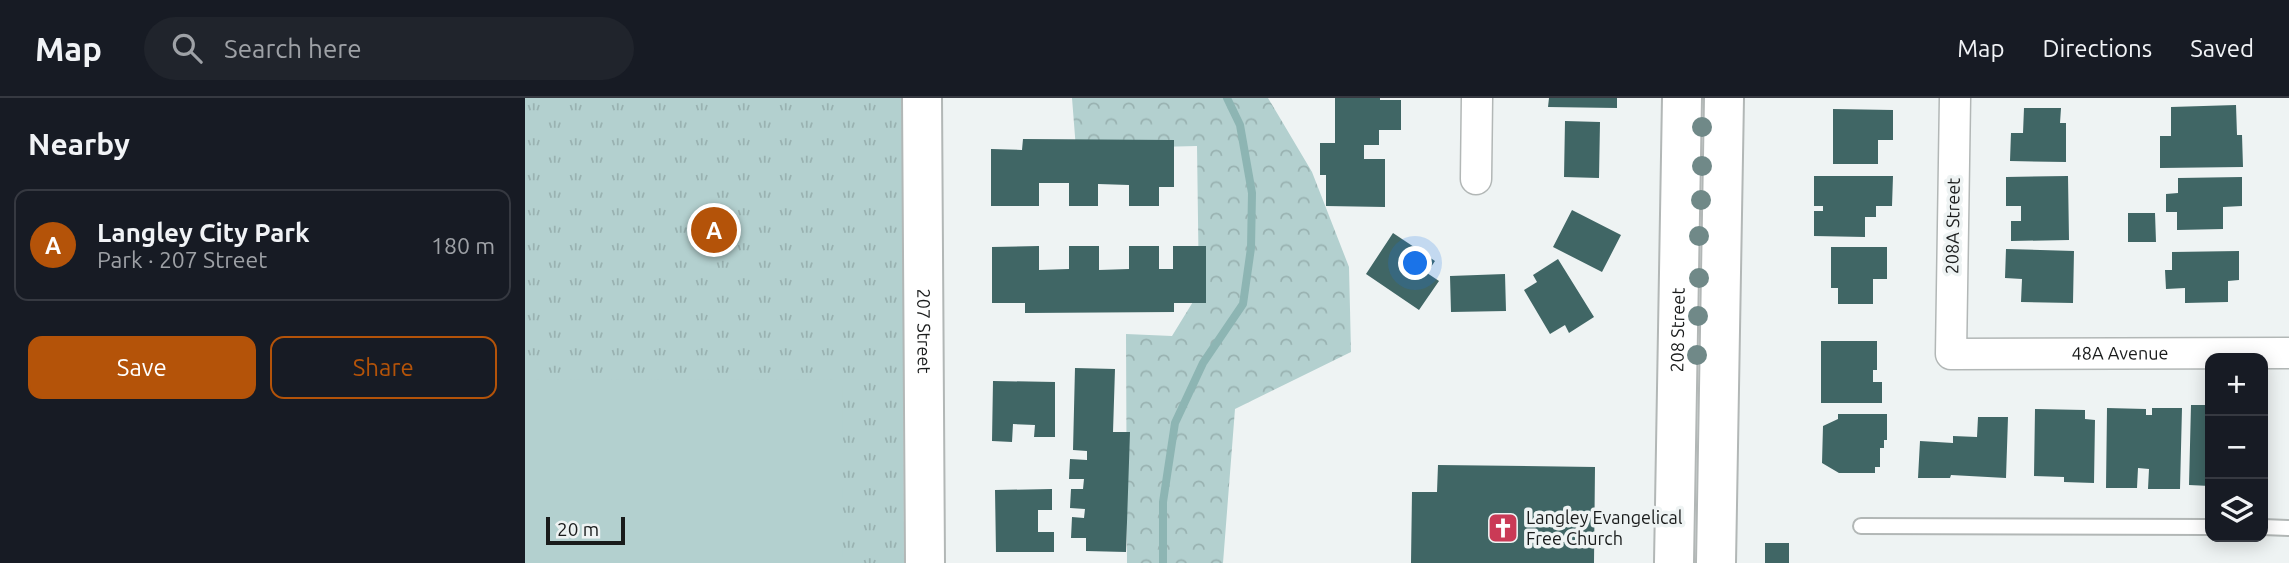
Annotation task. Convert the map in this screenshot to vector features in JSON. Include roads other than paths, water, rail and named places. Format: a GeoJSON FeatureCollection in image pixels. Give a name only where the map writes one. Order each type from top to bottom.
{"type":"FeatureCollection","features":[{"type":"Feature","properties":{"kind":"main road","name":"207 Street"},"geometry":{"type":"LineString","coordinates":[[922,98],[925,563]]}},
{"type":"Feature","properties":{"kind":"main road","name":"208 Street"},"geometry":{"type":"LineString","coordinates":[[1674,563],[1682,98]]}},
{"type":"Feature","properties":{"kind":"main road"},"geometry":{"type":"LineString","coordinates":[[1716,563],[1724,98]]}},
{"type":"Feature","properties":{"kind":"street"},"geometry":{"type":"LineString","coordinates":[[1476,179],[1477,98]]}},
{"type":"Feature","properties":{"kind":"street","name":"208A Street"},"geometry":{"type":"LineString","coordinates":[[1951,354],[1955,98]]}},
{"type":"Feature","properties":{"kind":"street","name":"48A Avenue"},"geometry":{"type":"LineString","coordinates":[[1951,354],[2289,353]]}},
{"type":"Feature","properties":{"kind":"lane"},"geometry":{"type":"LineString","coordinates":[[1861,526],[2205,527]]}},
{"type":"Feature","properties":{"kind":"lane"},"geometry":{"type":"LineString","coordinates":[[2268,527],[2289,528]]}},
{"type":"Feature","properties":{"kind":"waterway"},"geometry":{"type":"LineString","coordinates":[[1163,563],[1163,502],[1175,423],[1203,363],[1243,304],[1251,248],[1252,193],[1240,125],[1227,98]]}},
{"type":"Feature","properties":{"kind":"place","name":"Langley City Park"},"geometry":{"type":"Point","coordinates":[714,230]}},
{"type":"Feature","properties":{"kind":"place","name":"Langley Evangelical Free Church"},"geometry":{"type":"Point","coordinates":[1503,528]}}]}
